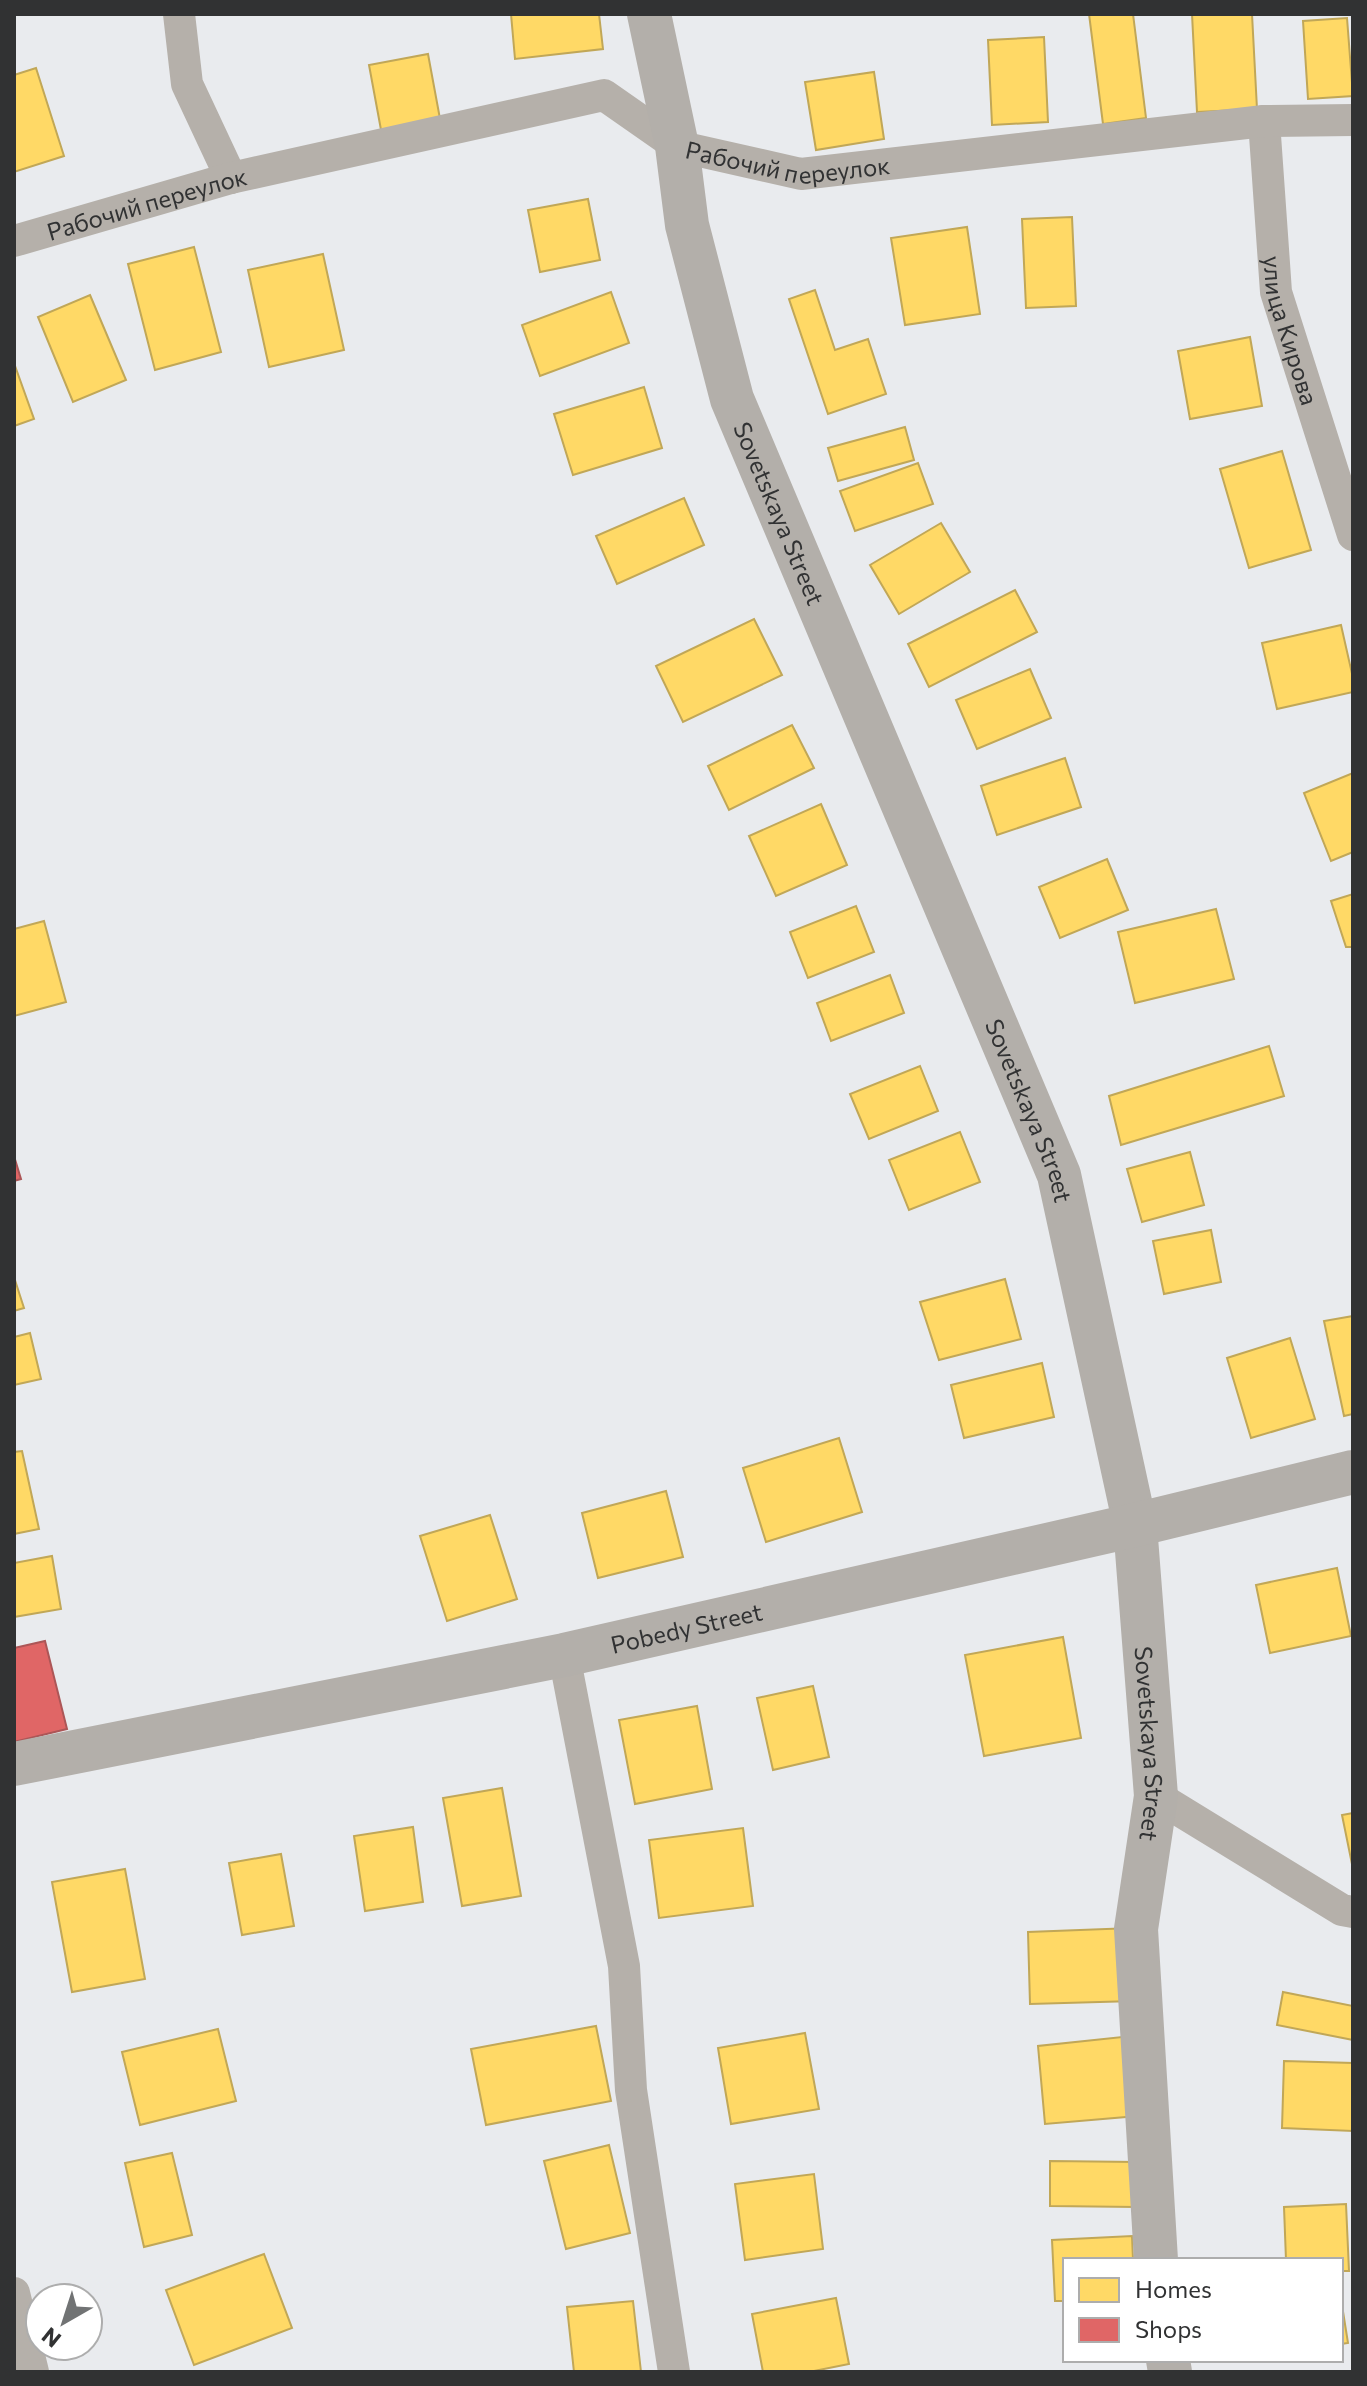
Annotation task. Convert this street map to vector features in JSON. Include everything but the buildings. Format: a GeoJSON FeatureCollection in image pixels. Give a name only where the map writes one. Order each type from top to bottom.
{"type":"FeatureCollection","features":[{"type":"Feature","properties":{"kind":"street"},"geometry":{"type":"LineString","coordinates":[[179,14],[187,84],[231,178]]}},
{"type":"Feature","properties":{"kind":"street","name":"Sovetskaya Street"},"geometry":{"type":"LineString","coordinates":[[649,14],[677,146],[687,225],[732,399],[1059,1175],[1135,1525],[1156,1796],[1136,1929],[1156,2258]]}},
{"type":"Feature","properties":{"kind":"street","name":"Рабочий переулок"},"geometry":{"type":"LineString","coordinates":[[14,241],[231,178],[604,95],[677,146],[801,174],[1264,121],[1353,120]]}},
{"type":"Feature","properties":{"kind":"street","name":"улица Кирова"},"geometry":{"type":"LineString","coordinates":[[1264,121],[1276,292],[1353,535]]}},
{"type":"Feature","properties":{"kind":"street","name":"Pobedy Street"},"geometry":{"type":"LineString","coordinates":[[14,1764],[564,1655],[1353,1472]]}},
{"type":"Feature","properties":{"kind":"street"},"geometry":{"type":"LineString","coordinates":[[564,1655],[624,1966],[631,2090],[674,2372]]}},
{"type":"Feature","properties":{"kind":"street"},"geometry":{"type":"LineString","coordinates":[[1156,1796],[1342,1910],[1353,1912]]}},
{"type":"Feature","properties":{"kind":"street"},"geometry":{"type":"LineString","coordinates":[[14,2293],[33,2372]]}}]}
